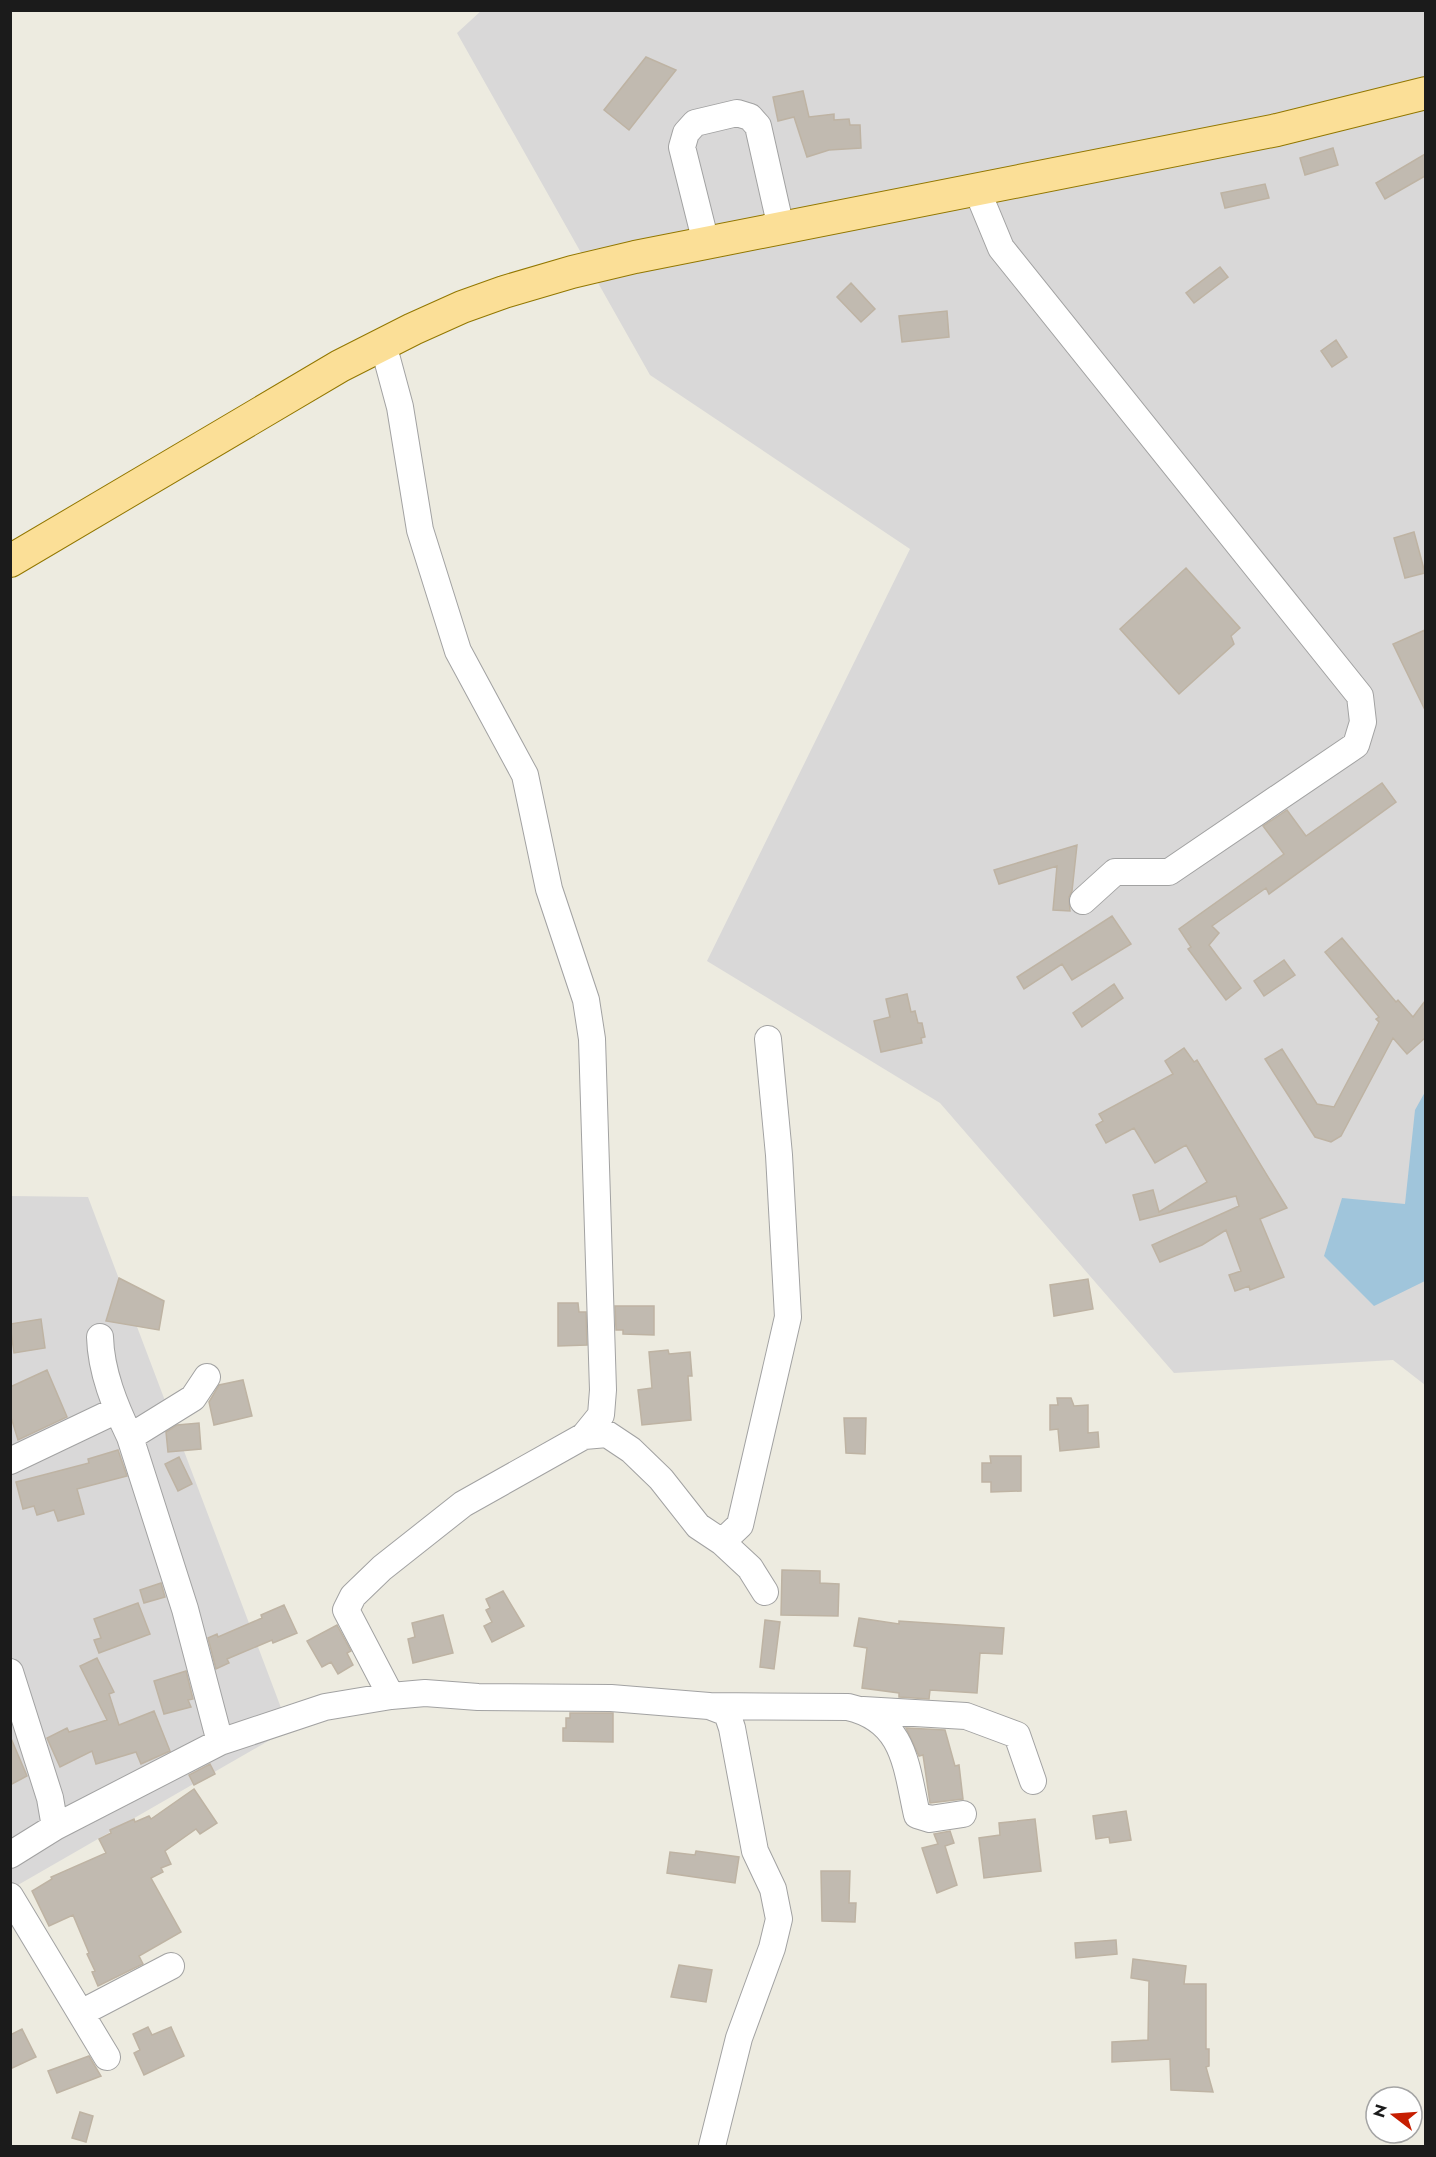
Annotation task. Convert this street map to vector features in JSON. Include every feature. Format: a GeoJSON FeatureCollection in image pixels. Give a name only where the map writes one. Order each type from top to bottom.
{"type":"FeatureCollection","features":[{"type":"Feature","properties":{"kind":"main road"},"geometry":{"type":"LineString","coordinates":[[10,561],[340,366],[462,307],[504,292],[572,272],[706,243],[1277,130],[1425,93]]}},
{"type":"Feature","properties":{"kind":"street"},"geometry":{"type":"LineString","coordinates":[[706,243],[682,147],[686,133],[695,123],[737,113],[750,117],[758,126],[781,228]]}},
{"type":"Feature","properties":{"kind":"street"},"geometry":{"type":"LineString","coordinates":[[977,190],[1001,248],[1360,696],[1363,722],[1356,745],[1169,872],[1115,872],[1083,901]]}},
{"type":"Feature","properties":{"kind":"street"},"geometry":{"type":"LineString","coordinates":[[384,344],[400,407],[420,530],[458,651],[525,775],[549,889],[586,1000],[592,1039],[603,1390],[601,1415],[584,1436],[463,1504],[382,1568],[353,1596],[346,1610],[391,1696]]}},
{"type":"Feature","properties":{"kind":"street"},"geometry":{"type":"LineString","coordinates":[[722,1542],[740,1525],[788,1317],[779,1155],[768,1039]]}},
{"type":"Feature","properties":{"kind":"street"},"geometry":{"type":"LineString","coordinates":[[100,1337],[101,1359],[117,1410],[130,1437],[185,1609],[220,1742]]}},
{"type":"Feature","properties":{"kind":"street"},"geometry":{"type":"LineString","coordinates":[[130,1437],[193,1398],[207,1377]]}},
{"type":"Feature","properties":{"kind":"street"},"geometry":{"type":"LineString","coordinates":[[10,1461],[117,1410]]}},
{"type":"Feature","properties":{"kind":"street"},"geometry":{"type":"LineString","coordinates":[[584,1436],[607,1434],[631,1450],[661,1479],[698,1526],[722,1542],[750,1568],[765,1592]]}},
{"type":"Feature","properties":{"kind":"street"},"geometry":{"type":"LineString","coordinates":[[10,1672],[50,1798],[56,1827]]}},
{"type":"Feature","properties":{"kind":"street"},"geometry":{"type":"LineString","coordinates":[[10,1855],[56,1827],[220,1742],[325,1707],[425,1693],[478,1697],[599,1698],[709,1706],[848,1707],[863,1710],[966,1716],[1017,1735],[1033,1781]]}},
{"type":"Feature","properties":{"kind":"street"},"geometry":{"type":"LineString","coordinates":[[709,1706],[726,1713],[732,1728],[755,1851],[774,1889],[779,1919],[772,1948],[739,2038],[712,2146]]}},
{"type":"Feature","properties":{"kind":"street"},"geometry":{"type":"LineString","coordinates":[[863,1710],[882,1722],[898,1741],[917,1815],[930,1819],[963,1814]]}},
{"type":"Feature","properties":{"kind":"street"},"geometry":{"type":"LineString","coordinates":[[10,1896],[107,2057]]}},
{"type":"Feature","properties":{"kind":"street"},"geometry":{"type":"LineString","coordinates":[[81,2013],[171,1966]]}},
{"type":"Feature","properties":{"kind":"shaded area"},"geometry":{"type":"Polygon","coordinates":[[[482,10],[1425,11],[1425,1385],[1393,1360],[1174,1373],[940,1103],[707,961],[910,549],[650,375],[457,33],[482,10]]]}},
{"type":"Feature","properties":{"kind":"shaded area"},"geometry":{"type":"Polygon","coordinates":[[[11,1196],[88,1197],[289,1729],[11,1889],[11,1196]]]}},
{"type":"Feature","properties":{"kind":"water"},"geometry":{"type":"Polygon","coordinates":[[[1425,1092],[1425,1281],[1374,1306],[1324,1256],[1342,1198],[1405,1204],[1415,1110],[1425,1092]]]}},
{"type":"Feature","properties":{"kind":"building"},"geometry":{"type":"Polygon","coordinates":[[[646,57],[676,70],[629,130],[604,110],[646,57]]]}},
{"type":"Feature","properties":{"kind":"building"},"geometry":{"type":"Polygon","coordinates":[[[803,91],[809,117],[834,114],[834,120],[849,119],[850,125],[860,125],[861,148],[829,150],[807,157],[794,117],[778,121],[773,97],[803,91]]]}},
{"type":"Feature","properties":{"kind":"building"},"geometry":{"type":"Polygon","coordinates":[[[1333,148],[1338,165],[1305,175],[1300,158],[1333,148]]]}},
{"type":"Feature","properties":{"kind":"building"},"geometry":{"type":"Polygon","coordinates":[[[1425,154],[1425,176],[1385,199],[1376,183],[1425,154]]]}},
{"type":"Feature","properties":{"kind":"building"},"geometry":{"type":"Polygon","coordinates":[[[1265,184],[1269,198],[1225,208],[1221,193],[1265,184]]]}},
{"type":"Feature","properties":{"kind":"building"},"geometry":{"type":"Polygon","coordinates":[[[1220,267],[1228,277],[1194,303],[1186,293],[1220,267]]]}},
{"type":"Feature","properties":{"kind":"building"},"geometry":{"type":"Polygon","coordinates":[[[851,283],[875,309],[861,322],[837,297],[851,283]]]}},
{"type":"Feature","properties":{"kind":"building"},"geometry":{"type":"Polygon","coordinates":[[[947,311],[949,337],[902,342],[899,316],[947,311]]]}},
{"type":"Feature","properties":{"kind":"building"},"geometry":{"type":"Polygon","coordinates":[[[1336,340],[1347,357],[1332,367],[1321,351],[1336,340]]]}},
{"type":"Feature","properties":{"kind":"building"},"geometry":{"type":"Polygon","coordinates":[[[1414,532],[1425,573],[1405,578],[1394,538],[1414,532]]]}},
{"type":"Feature","properties":{"kind":"building"},"geometry":{"type":"Polygon","coordinates":[[[1186,568],[1240,628],[1231,636],[1234,644],[1179,694],[1120,629],[1186,568]]]}},
{"type":"Feature","properties":{"kind":"building"},"geometry":{"type":"Polygon","coordinates":[[[1425,630],[1425,710],[1393,644],[1425,630]]]}},
{"type":"Feature","properties":{"kind":"building"},"geometry":{"type":"Polygon","coordinates":[[[1382,783],[1396,802],[1269,894],[1266,888],[1212,926],[1219,933],[1209,945],[1241,988],[1226,1000],[1188,949],[1191,947],[1179,929],[1284,854],[1263,826],[1287,810],[1306,836],[1382,783]]]}},
{"type":"Feature","properties":{"kind":"building"},"geometry":{"type":"Polygon","coordinates":[[[1077,845],[1072,891],[1069,897],[1070,911],[1053,910],[1057,866],[999,884],[994,870],[1077,845]]]}},
{"type":"Feature","properties":{"kind":"building"},"geometry":{"type":"Polygon","coordinates":[[[1112,916],[1131,944],[1072,980],[1062,964],[1024,989],[1017,977],[1112,916]]]}},
{"type":"Feature","properties":{"kind":"building"},"geometry":{"type":"Polygon","coordinates":[[[1342,938],[1396,1002],[1398,1000],[1413,1017],[1425,1001],[1425,1038],[1407,1054],[1393,1038],[1341,1136],[1331,1142],[1315,1137],[1265,1059],[1282,1049],[1317,1104],[1334,1107],[1379,1022],[1376,1019],[1379,1017],[1325,952],[1342,938]]]}},
{"type":"Feature","properties":{"kind":"building"},"geometry":{"type":"Polygon","coordinates":[[[1284,960],[1295,975],[1264,996],[1254,981],[1284,960]]]}},
{"type":"Feature","properties":{"kind":"building"},"geometry":{"type":"Polygon","coordinates":[[[1114,984],[1123,998],[1082,1027],[1073,1013],[1114,984]]]}},
{"type":"Feature","properties":{"kind":"building"},"geometry":{"type":"Polygon","coordinates":[[[907,994],[911,1012],[915,1011],[918,1023],[922,1023],[925,1037],[921,1038],[922,1043],[881,1052],[874,1021],[890,1017],[886,999],[907,994]]]}},
{"type":"Feature","properties":{"kind":"building"},"geometry":{"type":"Polygon","coordinates":[[[1184,1048],[1194,1062],[1197,1060],[1287,1208],[1260,1219],[1284,1277],[1250,1290],[1249,1286],[1235,1291],[1229,1275],[1241,1271],[1226,1230],[1202,1245],[1160,1262],[1152,1245],[1239,1206],[1236,1196],[1140,1220],[1133,1195],[1153,1190],[1159,1212],[1207,1182],[1186,1145],[1155,1163],[1134,1128],[1106,1143],[1096,1125],[1103,1121],[1099,1114],[1173,1074],[1165,1061],[1184,1048]]]}},
{"type":"Feature","properties":{"kind":"building"},"geometry":{"type":"Polygon","coordinates":[[[119,1278],[164,1301],[159,1330],[106,1321],[119,1278]]]}},
{"type":"Feature","properties":{"kind":"building"},"geometry":{"type":"Polygon","coordinates":[[[1088,1279],[1093,1309],[1054,1316],[1050,1285],[1088,1279]]]}},
{"type":"Feature","properties":{"kind":"building"},"geometry":{"type":"Polygon","coordinates":[[[558,1303],[578,1303],[579,1312],[586,1312],[587,1345],[558,1346],[558,1303]]]}},
{"type":"Feature","properties":{"kind":"building"},"geometry":{"type":"Polygon","coordinates":[[[615,1306],[654,1306],[654,1335],[623,1334],[623,1330],[616,1330],[615,1306]]]}},
{"type":"Feature","properties":{"kind":"building"},"geometry":{"type":"Polygon","coordinates":[[[41,1319],[45,1348],[14,1353],[10,1324],[41,1319]]]}},
{"type":"Feature","properties":{"kind":"building"},"geometry":{"type":"Polygon","coordinates":[[[668,1350],[669,1354],[690,1352],[692,1376],[688,1376],[691,1420],[642,1425],[638,1390],[652,1388],[649,1352],[668,1350]]]}},
{"type":"Feature","properties":{"kind":"building"},"geometry":{"type":"Polygon","coordinates":[[[47,1370],[67,1417],[18,1440],[10,1414],[10,1387],[47,1370]]]}},
{"type":"Feature","properties":{"kind":"building"},"geometry":{"type":"Polygon","coordinates":[[[243,1380],[252,1416],[214,1425],[209,1402],[219,1385],[243,1380]]]}},
{"type":"Feature","properties":{"kind":"building"},"geometry":{"type":"Polygon","coordinates":[[[1057,1398],[1071,1398],[1074,1406],[1088,1405],[1088,1433],[1098,1432],[1099,1447],[1060,1451],[1058,1429],[1050,1430],[1050,1405],[1058,1405],[1057,1398]]]}},
{"type":"Feature","properties":{"kind":"building"},"geometry":{"type":"Polygon","coordinates":[[[844,1418],[866,1418],[865,1454],[846,1453],[844,1418]]]}},
{"type":"Feature","properties":{"kind":"building"},"geometry":{"type":"Polygon","coordinates":[[[199,1423],[201,1449],[168,1452],[166,1432],[177,1425],[199,1423]]]}},
{"type":"Feature","properties":{"kind":"building"},"geometry":{"type":"Polygon","coordinates":[[[118,1450],[127,1476],[77,1489],[84,1514],[58,1521],[54,1510],[37,1515],[34,1506],[23,1509],[16,1482],[89,1463],[88,1459],[118,1450]]]}},
{"type":"Feature","properties":{"kind":"building"},"geometry":{"type":"Polygon","coordinates":[[[990,1456],[1021,1456],[1021,1491],[991,1492],[991,1482],[982,1482],[982,1463],[991,1463],[990,1456]]]}},
{"type":"Feature","properties":{"kind":"building"},"geometry":{"type":"Polygon","coordinates":[[[179,1457],[192,1484],[178,1491],[165,1464],[179,1457]]]}},
{"type":"Feature","properties":{"kind":"building"},"geometry":{"type":"Polygon","coordinates":[[[782,1570],[820,1571],[820,1583],[839,1584],[838,1616],[781,1615],[782,1570]]]}},
{"type":"Feature","properties":{"kind":"building"},"geometry":{"type":"Polygon","coordinates":[[[161,1583],[165,1597],[144,1603],[140,1590],[161,1583]]]}},
{"type":"Feature","properties":{"kind":"building"},"geometry":{"type":"Polygon","coordinates":[[[503,1591],[524,1626],[492,1642],[484,1626],[492,1622],[486,1610],[490,1608],[486,1599],[503,1591]]]}},
{"type":"Feature","properties":{"kind":"building"},"geometry":{"type":"Polygon","coordinates":[[[138,1603],[150,1634],[99,1653],[94,1640],[101,1638],[94,1619],[138,1603]]]}},
{"type":"Feature","properties":{"kind":"building"},"geometry":{"type":"Polygon","coordinates":[[[284,1605],[297,1633],[273,1643],[272,1640],[227,1659],[229,1663],[216,1669],[208,1638],[217,1634],[218,1637],[262,1618],[261,1615],[284,1605]]]}},
{"type":"Feature","properties":{"kind":"building"},"geometry":{"type":"Polygon","coordinates":[[[443,1615],[453,1653],[413,1663],[408,1639],[415,1637],[412,1623],[443,1615]]]}},
{"type":"Feature","properties":{"kind":"building"},"geometry":{"type":"Polygon","coordinates":[[[859,1618],[899,1624],[899,1621],[1004,1628],[1002,1654],[980,1653],[977,1693],[930,1690],[929,1699],[899,1697],[899,1693],[862,1688],[867,1648],[854,1646],[859,1618]]]}},
{"type":"Feature","properties":{"kind":"building"},"geometry":{"type":"Polygon","coordinates":[[[765,1620],[780,1622],[774,1669],[760,1667],[765,1620]]]}},
{"type":"Feature","properties":{"kind":"building"},"geometry":{"type":"Polygon","coordinates":[[[337,1625],[351,1651],[347,1653],[353,1665],[338,1674],[331,1662],[322,1667],[307,1641],[337,1625]]]}},
{"type":"Feature","properties":{"kind":"building"},"geometry":{"type":"Polygon","coordinates":[[[97,1658],[114,1692],[109,1694],[119,1725],[154,1711],[170,1751],[141,1764],[136,1752],[96,1764],[92,1751],[60,1767],[47,1738],[67,1728],[69,1732],[107,1720],[80,1666],[97,1658]]]}},
{"type":"Feature","properties":{"kind":"building"},"geometry":{"type":"Polygon","coordinates":[[[186,1671],[193,1699],[188,1700],[191,1707],[164,1714],[154,1681],[186,1671]]]}},
{"type":"Feature","properties":{"kind":"building"},"geometry":{"type":"Polygon","coordinates":[[[570,1713],[613,1713],[613,1742],[563,1741],[563,1728],[566,1728],[566,1718],[570,1718],[570,1713]]]}},
{"type":"Feature","properties":{"kind":"building"},"geometry":{"type":"Polygon","coordinates":[[[906,1728],[945,1730],[955,1766],[959,1765],[963,1799],[930,1803],[923,1755],[919,1756],[906,1728]]]}},
{"type":"Feature","properties":{"kind":"building"},"geometry":{"type":"Polygon","coordinates":[[[10,1736],[27,1776],[10,1785],[10,1736]]]}},
{"type":"Feature","properties":{"kind":"building"},"geometry":{"type":"Polygon","coordinates":[[[210,1764],[215,1774],[194,1785],[189,1775],[210,1764]]]}},
{"type":"Feature","properties":{"kind":"building"},"geometry":{"type":"Polygon","coordinates":[[[194,1789],[217,1823],[200,1834],[196,1829],[165,1851],[171,1864],[161,1868],[163,1872],[151,1878],[181,1932],[139,1956],[143,1964],[98,1986],[92,1972],[95,1971],[87,1954],[89,1953],[73,1915],[49,1926],[32,1891],[52,1879],[51,1877],[106,1853],[99,1839],[111,1833],[110,1830],[134,1819],[135,1822],[149,1816],[151,1819],[194,1789]]]}},
{"type":"Feature","properties":{"kind":"building"},"geometry":{"type":"Polygon","coordinates":[[[1126,1811],[1131,1840],[1110,1843],[1109,1837],[1096,1839],[1093,1816],[1126,1811]]]}},
{"type":"Feature","properties":{"kind":"building"},"geometry":{"type":"Polygon","coordinates":[[[1035,1819],[1041,1871],[984,1878],[979,1838],[1000,1835],[999,1823],[1035,1819]]]}},
{"type":"Feature","properties":{"kind":"building"},"geometry":{"type":"Polygon","coordinates":[[[950,1831],[954,1843],[945,1846],[957,1885],[937,1893],[922,1848],[938,1844],[934,1834],[950,1831]]]}},
{"type":"Feature","properties":{"kind":"building"},"geometry":{"type":"Polygon","coordinates":[[[696,1851],[739,1857],[735,1883],[667,1873],[670,1852],[695,1855],[696,1851]]]}},
{"type":"Feature","properties":{"kind":"building"},"geometry":{"type":"Polygon","coordinates":[[[821,1871],[850,1871],[849,1903],[856,1903],[855,1922],[822,1921],[821,1871]]]}},
{"type":"Feature","properties":{"kind":"building"},"geometry":{"type":"Polygon","coordinates":[[[1116,1940],[1117,1954],[1076,1958],[1075,1943],[1116,1940]]]}},
{"type":"Feature","properties":{"kind":"building"},"geometry":{"type":"Polygon","coordinates":[[[1133,1959],[1186,1966],[1184,1984],[1206,1984],[1206,2049],[1209,2049],[1209,2066],[1206,2067],[1213,2092],[1171,2090],[1170,2059],[1112,2062],[1112,2042],[1148,2040],[1149,1981],[1131,1978],[1133,1959]]]}},
{"type":"Feature","properties":{"kind":"building"},"geometry":{"type":"Polygon","coordinates":[[[679,1965],[712,1970],[706,2002],[671,1997],[679,1965]]]}},
{"type":"Feature","properties":{"kind":"building"},"geometry":{"type":"Polygon","coordinates":[[[148,2027],[152,2035],[171,2027],[184,2056],[144,2075],[134,2053],[140,2050],[133,2034],[148,2027]]]}},
{"type":"Feature","properties":{"kind":"building"},"geometry":{"type":"Polygon","coordinates":[[[22,2029],[36,2057],[10,2069],[10,2035],[22,2029]]]}},
{"type":"Feature","properties":{"kind":"building"},"geometry":{"type":"Polygon","coordinates":[[[89,2056],[101,2076],[57,2093],[48,2071],[89,2056]]]}},
{"type":"Feature","properties":{"kind":"building"},"geometry":{"type":"Polygon","coordinates":[[[80,2112],[93,2116],[86,2142],[72,2138],[80,2112]]]}}]}
